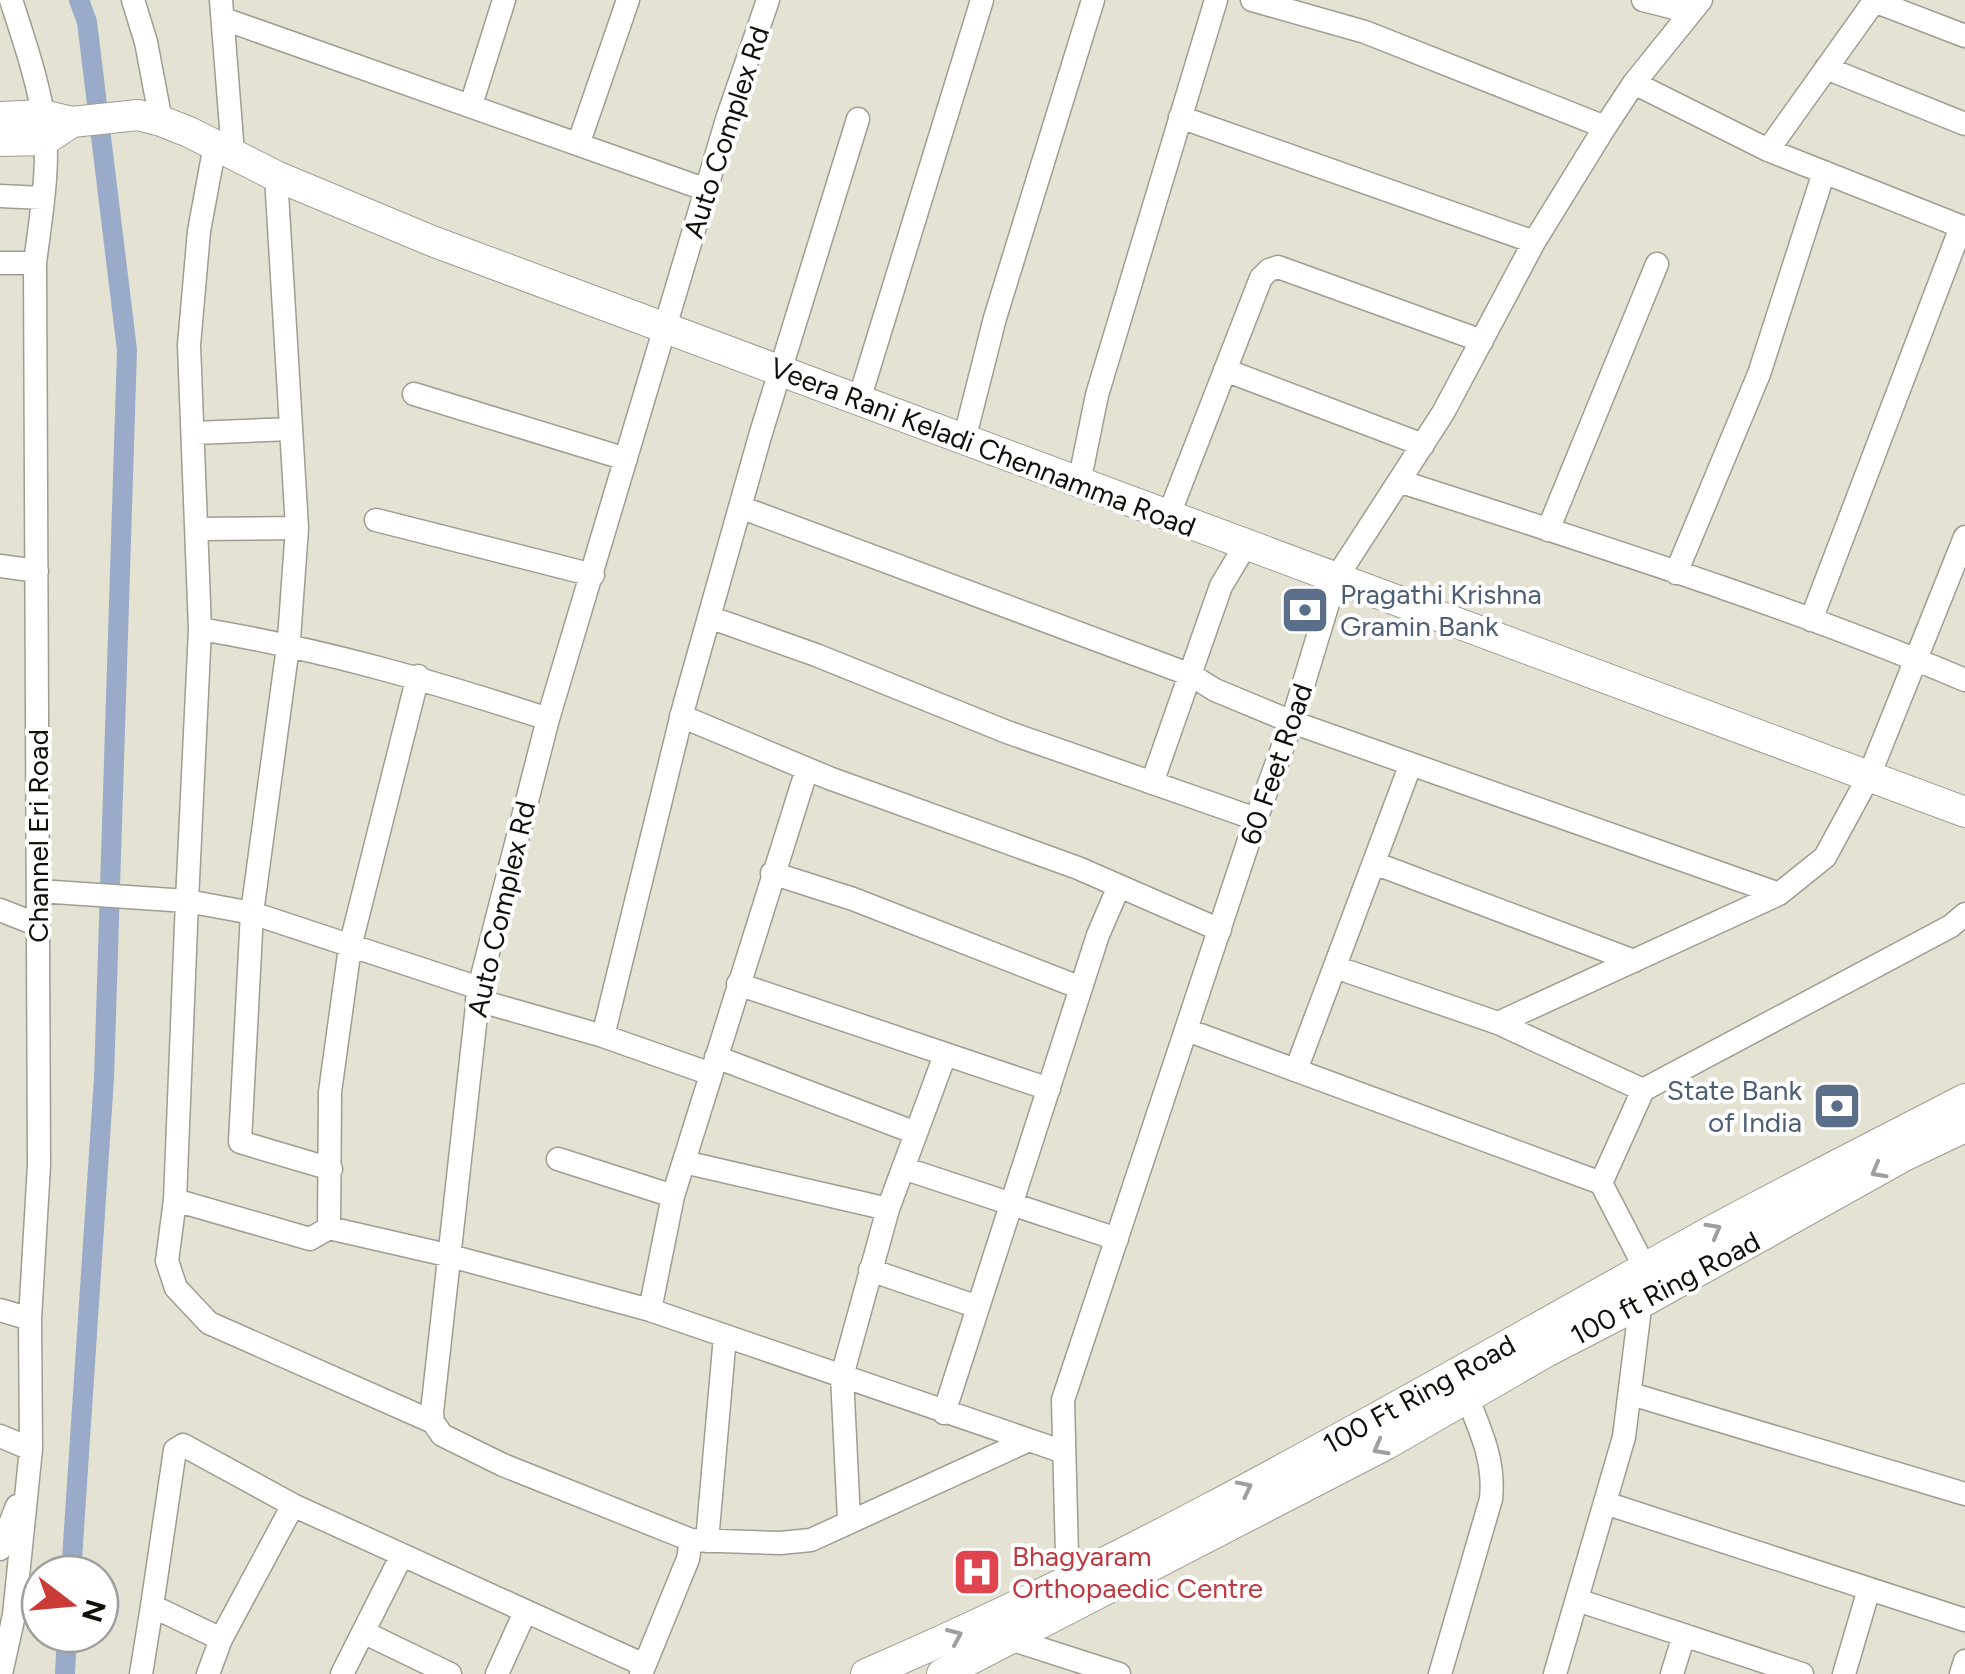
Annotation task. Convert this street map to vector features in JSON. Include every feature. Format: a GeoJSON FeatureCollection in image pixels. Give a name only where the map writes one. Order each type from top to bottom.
{"type":"FeatureCollection","features":[{"type":"Feature","properties":{"kind":"main road","name":"Veera Rani Keladi Chennamma Road"},"geometry":{"type":"LineString","coordinates":[[0,117],[63,124],[150,119],[432,241],[1965,812]]}},
{"type":"Feature","properties":{"kind":"main road"},"geometry":{"type":"LineString","coordinates":[[0,142],[63,124]]}},
{"type":"Feature","properties":{"kind":"main road","name":"100 Ft Ring Road"},"geometry":{"type":"LineString","coordinates":[[866,1674],[1068,1594],[1645,1268],[1965,1099]]}},
{"type":"Feature","properties":{"kind":"main road","name":"100 ft Ring Road"},"geometry":{"type":"LineString","coordinates":[[942,1674],[1012,1640],[1068,1594],[1285,1498],[1904,1156],[1965,1128]]}},
{"type":"Feature","properties":{"kind":"street","name":"Channel Eri Road"},"geometry":{"type":"LineString","coordinates":[[1,1674],[14,1615],[31,1448],[30,1320],[39,1165],[35,263],[43,198],[63,124],[10,0]]}},
{"type":"Feature","properties":{"kind":"street"},"geometry":{"type":"LineString","coordinates":[[133,0],[146,42],[150,119]]}},
{"type":"Feature","properties":{"kind":"street"},"geometry":{"type":"LineString","coordinates":[[580,142],[628,0]]}},
{"type":"Feature","properties":{"kind":"street","name":"Auto Complex Rd"},"geometry":{"type":"LineString","coordinates":[[433,1422],[447,1254],[478,994],[548,719],[728,116],[768,0]]}},
{"type":"Feature","properties":{"kind":"street"},"geometry":{"type":"LineString","coordinates":[[859,400],[982,0]]}},
{"type":"Feature","properties":{"kind":"street"},"geometry":{"type":"LineString","coordinates":[[964,440],[995,318],[1093,0]]}},
{"type":"Feature","properties":{"kind":"street"},"geometry":{"type":"LineString","coordinates":[[1078,483],[1097,395],[1216,0]]}},
{"type":"Feature","properties":{"kind":"street"},"geometry":{"type":"LineString","coordinates":[[1252,0],[1365,32],[1605,127]]}},
{"type":"Feature","properties":{"kind":"street"},"geometry":{"type":"LineString","coordinates":[[1643,0],[1695,6]]}},
{"type":"Feature","properties":{"kind":"street"},"geometry":{"type":"LineString","coordinates":[[1768,150],[1875,0],[1965,36]]}},
{"type":"Feature","properties":{"kind":"street"},"geometry":{"type":"LineString","coordinates":[[471,104],[501,1]]}},
{"type":"Feature","properties":{"kind":"street","name":"60 Feet Road"},"geometry":{"type":"LineString","coordinates":[[1068,1594],[1063,1400],[1256,819],[1292,722],[1335,580],[1422,445],[1534,242],[1605,127],[1695,6]]}},
{"type":"Feature","properties":{"kind":"street"},"geometry":{"type":"LineString","coordinates":[[707,190],[222,9],[224,149],[199,231],[190,344],[200,628],[175,1200],[167,1262],[170,1276],[192,1308],[209,1324],[433,1422],[442,1435],[503,1465],[699,1540],[811,1540],[1029,1440]]}},
{"type":"Feature","properties":{"kind":"street"},"geometry":{"type":"LineString","coordinates":[[1826,68],[1965,124]]}},
{"type":"Feature","properties":{"kind":"street"},"geometry":{"type":"LineString","coordinates":[[1634,83],[1768,150],[1963,227],[1811,620]]}},
{"type":"Feature","properties":{"kind":"street"},"geometry":{"type":"LineString","coordinates":[[1180,117],[1534,242]]}},
{"type":"Feature","properties":{"kind":"street"},"geometry":{"type":"LineString","coordinates":[[603,1036],[681,716],[858,119]]}},
{"type":"Feature","properties":{"kind":"street"},"geometry":{"type":"LineString","coordinates":[[1676,573],[1759,374],[1824,172]]}},
{"type":"Feature","properties":{"kind":"street"},"geometry":{"type":"LineString","coordinates":[[276,176],[296,528],[288,643],[252,914],[240,1142],[331,1169]]}},
{"type":"Feature","properties":{"kind":"street"},"geometry":{"type":"LineString","coordinates":[[0,196],[43,198]]}},
{"type":"Feature","properties":{"kind":"street"},"geometry":{"type":"LineString","coordinates":[[0,263],[35,263]]}},
{"type":"Feature","properties":{"kind":"street"},"geometry":{"type":"LineString","coordinates":[[1548,530],[1657,264]]}},
{"type":"Feature","properties":{"kind":"street"},"geometry":{"type":"LineString","coordinates":[[1168,517],[1261,278],[1269,270],[1278,266],[1482,341]]}},
{"type":"Feature","properties":{"kind":"street"},"geometry":{"type":"LineString","coordinates":[[1225,370],[1422,445]]}},
{"type":"Feature","properties":{"kind":"street"},"geometry":{"type":"LineString","coordinates":[[414,394],[626,459]]}},
{"type":"Feature","properties":{"kind":"street"},"geometry":{"type":"LineString","coordinates":[[194,433],[290,429]]}},
{"type":"Feature","properties":{"kind":"street"},"geometry":{"type":"LineString","coordinates":[[1399,481],[1811,620],[1965,680]]}},
{"type":"Feature","properties":{"kind":"street"},"geometry":{"type":"LineString","coordinates":[[740,507],[1191,675],[1215,690],[1292,722],[1410,766],[1779,894]]}},
{"type":"Feature","properties":{"kind":"street"},"geometry":{"type":"LineString","coordinates":[[376,520],[593,575]]}},
{"type":"Feature","properties":{"kind":"street"},"geometry":{"type":"LineString","coordinates":[[198,529],[296,528]]}},
{"type":"Feature","properties":{"kind":"street"},"geometry":{"type":"LineString","coordinates":[[1498,1023],[1779,894],[1825,857],[1870,776],[1965,537]]}},
{"type":"Feature","properties":{"kind":"street"},"geometry":{"type":"LineString","coordinates":[[1152,783],[1220,586],[1245,546]]}},
{"type":"Feature","properties":{"kind":"street"},"geometry":{"type":"LineString","coordinates":[[0,566],[36,571]]}},
{"type":"Feature","properties":{"kind":"street"},"geometry":{"type":"LineString","coordinates":[[709,617],[816,655],[1007,732],[1256,819]]}},
{"type":"Feature","properties":{"kind":"street"},"geometry":{"type":"LineString","coordinates":[[200,628],[288,643],[418,676],[548,719]]}},
{"type":"Feature","properties":{"kind":"street"},"geometry":{"type":"LineString","coordinates":[[329,1228],[330,1092],[350,947],[418,676]]}},
{"type":"Feature","properties":{"kind":"street"},"geometry":{"type":"LineString","coordinates":[[681,716],[806,768],[1119,886],[1220,930]]}},
{"type":"Feature","properties":{"kind":"street"},"geometry":{"type":"LineString","coordinates":[[1296,1070],[1410,766]]}},
{"type":"Feature","properties":{"kind":"street"},"geometry":{"type":"LineString","coordinates":[[650,1310],[673,1196],[806,768]]}},
{"type":"Feature","properties":{"kind":"street"},"geometry":{"type":"LineString","coordinates":[[1374,863],[1634,961]]}},
{"type":"Feature","properties":{"kind":"street"},"geometry":{"type":"LineString","coordinates":[[772,873],[853,899],[1081,988]]}},
{"type":"Feature","properties":{"kind":"street"},"geometry":{"type":"LineString","coordinates":[[944,1413],[1098,935],[1119,886]]}},
{"type":"Feature","properties":{"kind":"street"},"geometry":{"type":"LineString","coordinates":[[38,892],[187,901],[252,914],[603,1036],[714,1066],[916,1133]]}},
{"type":"Feature","properties":{"kind":"street"},"geometry":{"type":"LineString","coordinates":[[0,910],[38,925]]}},
{"type":"Feature","properties":{"kind":"street"},"geometry":{"type":"LineString","coordinates":[[1601,1183],[1643,1090],[1951,926],[1965,914]]}},
{"type":"Feature","properties":{"kind":"street"},"geometry":{"type":"LineString","coordinates":[[1335,966],[1498,1023],[1643,1090]]}},
{"type":"Feature","properties":{"kind":"street"},"geometry":{"type":"LineString","coordinates":[[738,984],[1048,1089]]}},
{"type":"Feature","properties":{"kind":"street"},"geometry":{"type":"LineString","coordinates":[[1187,1030],[1601,1183],[1645,1268],[1624,1437],[1556,1674]]}},
{"type":"Feature","properties":{"kind":"street"},"geometry":{"type":"LineString","coordinates":[[849,1520],[842,1376],[888,1209],[945,1055]]}},
{"type":"Feature","properties":{"kind":"street"},"geometry":{"type":"LineString","coordinates":[[558,1159],[673,1196]]}},
{"type":"Feature","properties":{"kind":"street"},"geometry":{"type":"LineString","coordinates":[[684,1162],[888,1209]]}},
{"type":"Feature","properties":{"kind":"street"},"geometry":{"type":"LineString","coordinates":[[903,1168],[1117,1239]]}},
{"type":"Feature","properties":{"kind":"street"},"geometry":{"type":"LineString","coordinates":[[175,1200],[310,1239],[329,1228],[447,1254],[650,1310],[1064,1452]]}},
{"type":"Feature","properties":{"kind":"street"},"geometry":{"type":"LineString","coordinates":[[870,1270],[978,1308]]}},
{"type":"Feature","properties":{"kind":"street"},"geometry":{"type":"LineString","coordinates":[[0,1310],[30,1320]]}},
{"type":"Feature","properties":{"kind":"street"},"geometry":{"type":"LineString","coordinates":[[141,1674],[175,1450],[183,1445],[293,1504],[643,1669],[699,1540],[725,1336]]}},
{"type":"Feature","properties":{"kind":"street"},"geometry":{"type":"LineString","coordinates":[[1630,1394],[1965,1494]]}},
{"type":"Feature","properties":{"kind":"street"},"geometry":{"type":"LineString","coordinates":[[1440,1674],[1491,1500],[1491,1458],[1468,1397]]}},
{"type":"Feature","properties":{"kind":"street"},"geometry":{"type":"LineString","coordinates":[[0,1436],[31,1448]]}},
{"type":"Feature","properties":{"kind":"street"},"geometry":{"type":"LineString","coordinates":[[0,1550],[28,1475]]}},
{"type":"Feature","properties":{"kind":"street"},"geometry":{"type":"LineString","coordinates":[[1604,1503],[1965,1620]]}},
{"type":"Feature","properties":{"kind":"street"},"geometry":{"type":"LineString","coordinates":[[208,1674],[222,1639],[293,1504]]}},
{"type":"Feature","properties":{"kind":"street"},"geometry":{"type":"LineString","coordinates":[[342,1674],[402,1555]]}},
{"type":"Feature","properties":{"kind":"street"},"geometry":{"type":"LineString","coordinates":[[1844,1674],[1869,1589]]}},
{"type":"Feature","properties":{"kind":"street"},"geometry":{"type":"LineString","coordinates":[[1577,1600],[1802,1674]]}},
{"type":"Feature","properties":{"kind":"street"},"geometry":{"type":"LineString","coordinates":[[152,1606],[222,1639]]}},
{"type":"Feature","properties":{"kind":"street"},"geometry":{"type":"LineString","coordinates":[[497,1674],[525,1612]]}},
{"type":"Feature","properties":{"kind":"street"},"geometry":{"type":"LineString","coordinates":[[363,1632],[450,1674]]}},
{"type":"Feature","properties":{"kind":"street"},"geometry":{"type":"LineString","coordinates":[[1672,1674],[1684,1635]]}},
{"type":"Feature","properties":{"kind":"street"},"geometry":{"type":"LineString","coordinates":[[1012,1640],[1120,1674]]}},
{"type":"Feature","properties":{"kind":"street"},"geometry":{"type":"LineString","coordinates":[[1961,1674],[1965,1661]]}},
{"type":"Feature","properties":{"kind":"waterway"},"geometry":{"type":"LineString","coordinates":[[72,1554],[104,1078],[127,350],[87,22],[79,0]]}},
{"type":"Feature","properties":{"kind":"waterway"},"geometry":{"type":"LineString","coordinates":[[65,1674],[66,1654]]}},
{"type":"Feature","properties":{"kind":"place","name":"Pragathi Krishna Gramin Bank"},"geometry":{"type":"Point","coordinates":[1305,610]}},
{"type":"Feature","properties":{"kind":"place","name":"State Bank of India"},"geometry":{"type":"Point","coordinates":[1837,1106]}},
{"type":"Feature","properties":{"kind":"place","name":"Bhagyaram Orthopaedic Centre"},"geometry":{"type":"Point","coordinates":[977,1572]}}]}
